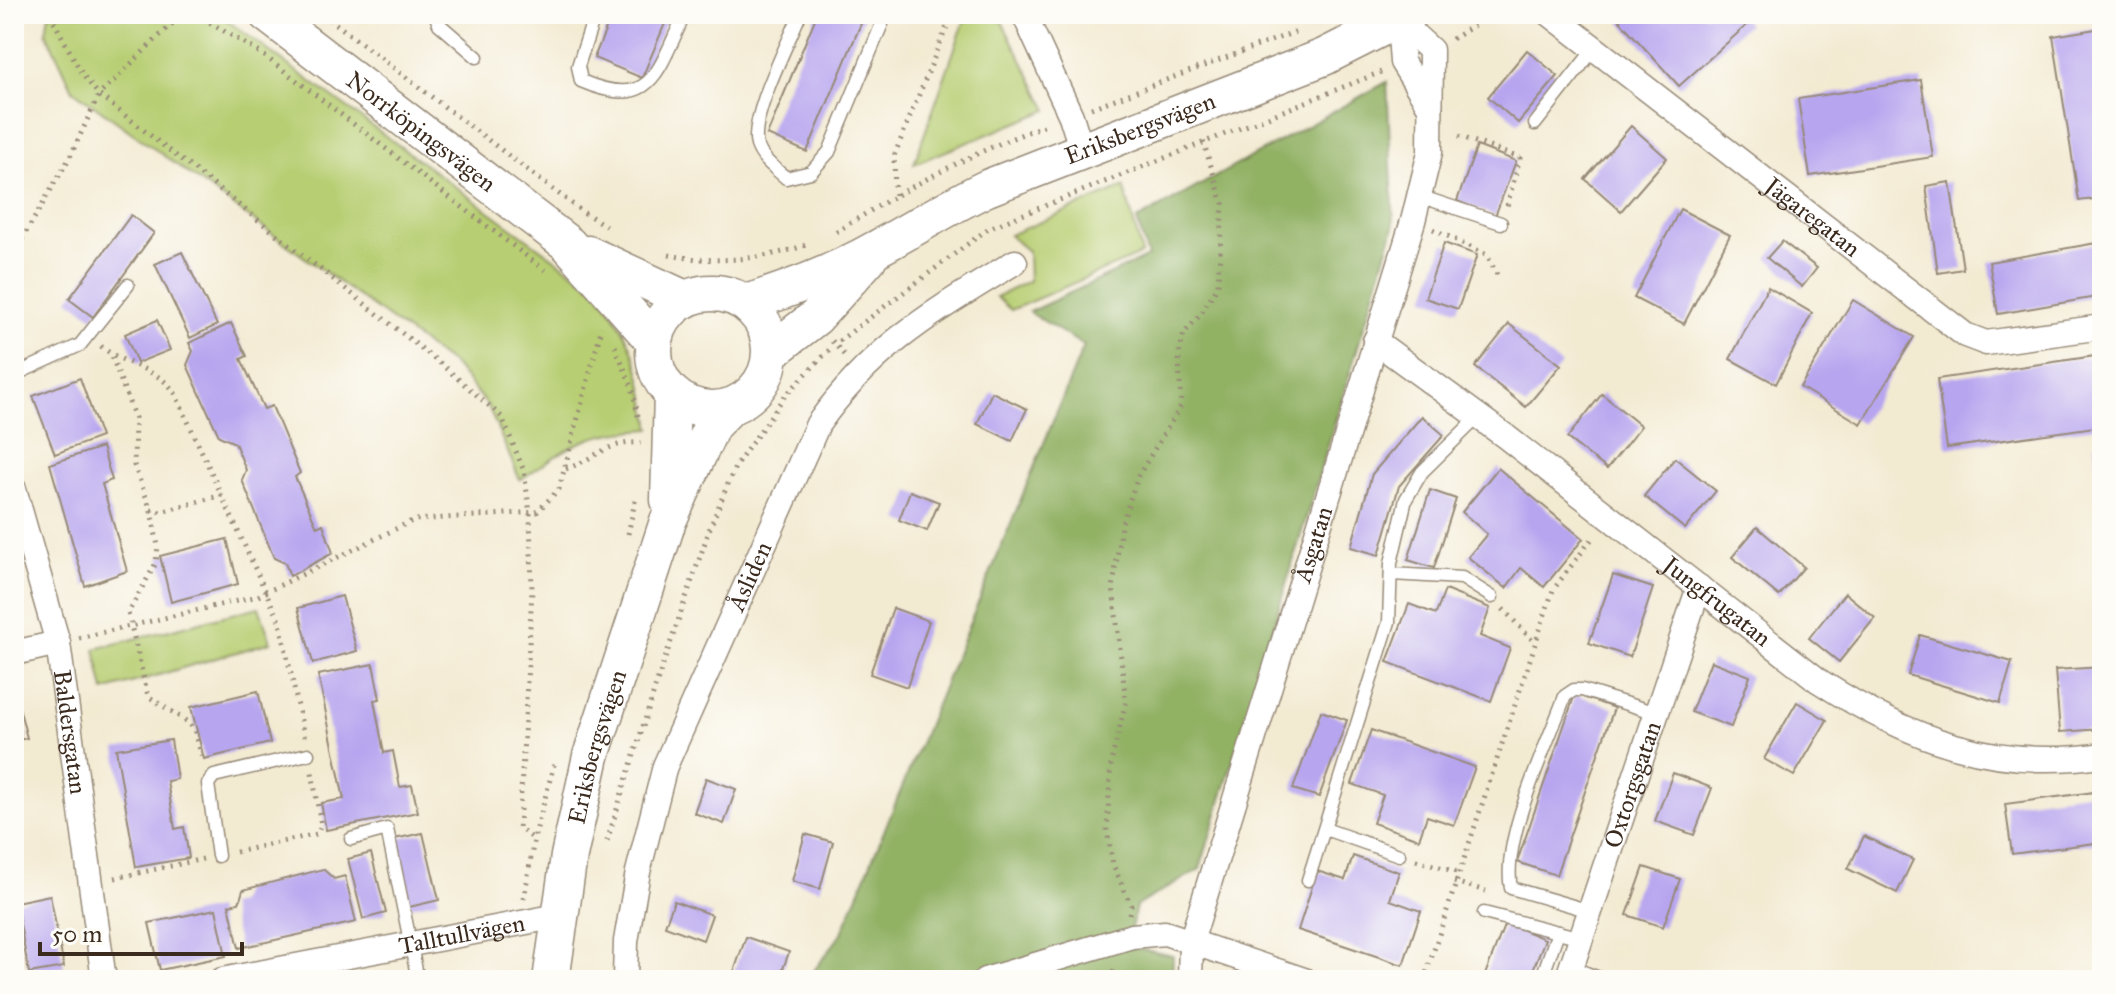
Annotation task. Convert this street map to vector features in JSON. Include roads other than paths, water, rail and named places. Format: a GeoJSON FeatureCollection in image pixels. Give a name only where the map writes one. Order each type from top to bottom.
{"type":"FeatureCollection","features":[{"type":"Feature","properties":{"kind":"main road","name":"Norrköpingsvägen"},"geometry":{"type":"LineString","coordinates":[[267,16],[653,340]]}},
{"type":"Feature","properties":{"kind":"main road","name":"Eriksbergsvägen"},"geometry":{"type":"LineString","coordinates":[[746,303],[797,286],[877,249],[940,211],[987,188],[1332,53],[1404,17]]}},
{"type":"Feature","properties":{"kind":"main road","name":"Eriksbergsvägen"},"geometry":{"type":"LineString","coordinates":[[771,352],[816,317],[877,249]]}},
{"type":"Feature","properties":{"kind":"main road","name":"Norrköpingsvägen"},"geometry":{"type":"LineString","coordinates":[[560,260],[685,299]]}},
{"type":"Feature","properties":{"kind":"main road"},"geometry":{"type":"LineString","coordinates":[[720,294],[746,303],[763,322],[771,352],[754,392],[730,407],[702,409],[672,394],[656,368],[653,340],[665,314],[685,299],[720,294]]}},
{"type":"Feature","properties":{"kind":"main road","name":"Eriksbergsvägen"},"geometry":{"type":"LineString","coordinates":[[668,521],[672,394]]}},
{"type":"Feature","properties":{"kind":"main road","name":"Eriksbergsvägen"},"geometry":{"type":"LineString","coordinates":[[551,980],[558,916],[591,756],[668,521],[712,425],[730,407]]}},
{"type":"Feature","properties":{"kind":"street"},"geometry":{"type":"LineString","coordinates":[[1024,14],[1071,116],[1082,151]]}},
{"type":"Feature","properties":{"kind":"street","name":"Åsgatan"},"geometry":{"type":"LineString","coordinates":[[1190,980],[1191,942],[1430,152],[1430,107],[1402,62],[1404,17]]}},
{"type":"Feature","properties":{"kind":"street","name":"Jägaregatan"},"geometry":{"type":"LineString","coordinates":[[1563,18],[1594,49],[1965,335],[1986,343],[2102,327]]}},
{"type":"Feature","properties":{"kind":"street","name":"Åsliden"},"geometry":{"type":"LineString","coordinates":[[625,980],[626,941],[638,872],[665,766],[818,424],[847,383],[889,345],[927,316],[1015,262]]}},
{"type":"Feature","properties":{"kind":"street","name":"Jungfrugatan"},"geometry":{"type":"LineString","coordinates":[[1375,341],[1479,416],[1819,681],[1870,714],[1928,739],[1998,758],[2038,760],[2102,755]]}},
{"type":"Feature","properties":{"kind":"street","name":"Baldersgatan"},"geometry":{"type":"LineString","coordinates":[[14,489],[58,643],[104,980]]}},
{"type":"Feature","properties":{"kind":"street","name":"Oxtorgsgatan"},"geometry":{"type":"LineString","coordinates":[[1569,974],[1569,935],[1590,911],[1699,587]]}},
{"type":"Feature","properties":{"kind":"street"},"geometry":{"type":"LineString","coordinates":[[14,653],[58,643]]}},
{"type":"Feature","properties":{"kind":"street","name":"Talltullvägen"},"geometry":{"type":"LineString","coordinates":[[222,980],[558,916]]}},
{"type":"Feature","properties":{"kind":"street"},"geometry":{"type":"LineString","coordinates":[[985,980],[1125,938],[1165,933],[1304,980]]}},
{"type":"Feature","properties":{"kind":"lane"},"geometry":{"type":"LineString","coordinates":[[435,14],[439,24],[477,57]]}},
{"type":"Feature","properties":{"kind":"lane"},"geometry":{"type":"LineString","coordinates":[[595,14],[578,66],[581,81],[603,90],[628,94],[644,88],[658,68],[685,14]]}},
{"type":"Feature","properties":{"kind":"lane"},"geometry":{"type":"LineString","coordinates":[[800,14],[762,104],[756,143],[767,162],[786,178],[811,172],[829,152],[886,14]]}},
{"type":"Feature","properties":{"kind":"lane"},"geometry":{"type":"LineString","coordinates":[[1535,124],[1594,49]]}},
{"type":"Feature","properties":{"kind":"lane"},"geometry":{"type":"LineString","coordinates":[[1419,196],[1501,223]]}},
{"type":"Feature","properties":{"kind":"lane"},"geometry":{"type":"LineString","coordinates":[[14,375],[80,345],[128,285]]}},
{"type":"Feature","properties":{"kind":"lane"},"geometry":{"type":"LineString","coordinates":[[1308,880],[1389,622],[1391,574],[1406,499],[1422,472],[1479,416]]}},
{"type":"Feature","properties":{"kind":"lane"},"geometry":{"type":"LineString","coordinates":[[1391,574],[1462,578],[1492,597]]}},
{"type":"Feature","properties":{"kind":"lane"},"geometry":{"type":"LineString","coordinates":[[1590,911],[1511,888],[1507,869],[1513,838],[1565,696],[1582,690],[1656,713]]}},
{"type":"Feature","properties":{"kind":"lane"},"geometry":{"type":"LineString","coordinates":[[218,856],[208,784],[211,780],[230,770],[308,754]]}},
{"type":"Feature","properties":{"kind":"lane"},"geometry":{"type":"LineString","coordinates":[[351,839],[387,829],[418,980]]}},
{"type":"Feature","properties":{"kind":"lane"},"geometry":{"type":"LineString","coordinates":[[1325,829],[1399,855]]}},
{"type":"Feature","properties":{"kind":"lane"},"geometry":{"type":"LineString","coordinates":[[1484,913],[1569,935],[1541,980]]}},
{"type":"Feature","properties":{"kind":"lane"},"geometry":{"type":"LineString","coordinates":[[1569,974],[1604,980]]}}]}
